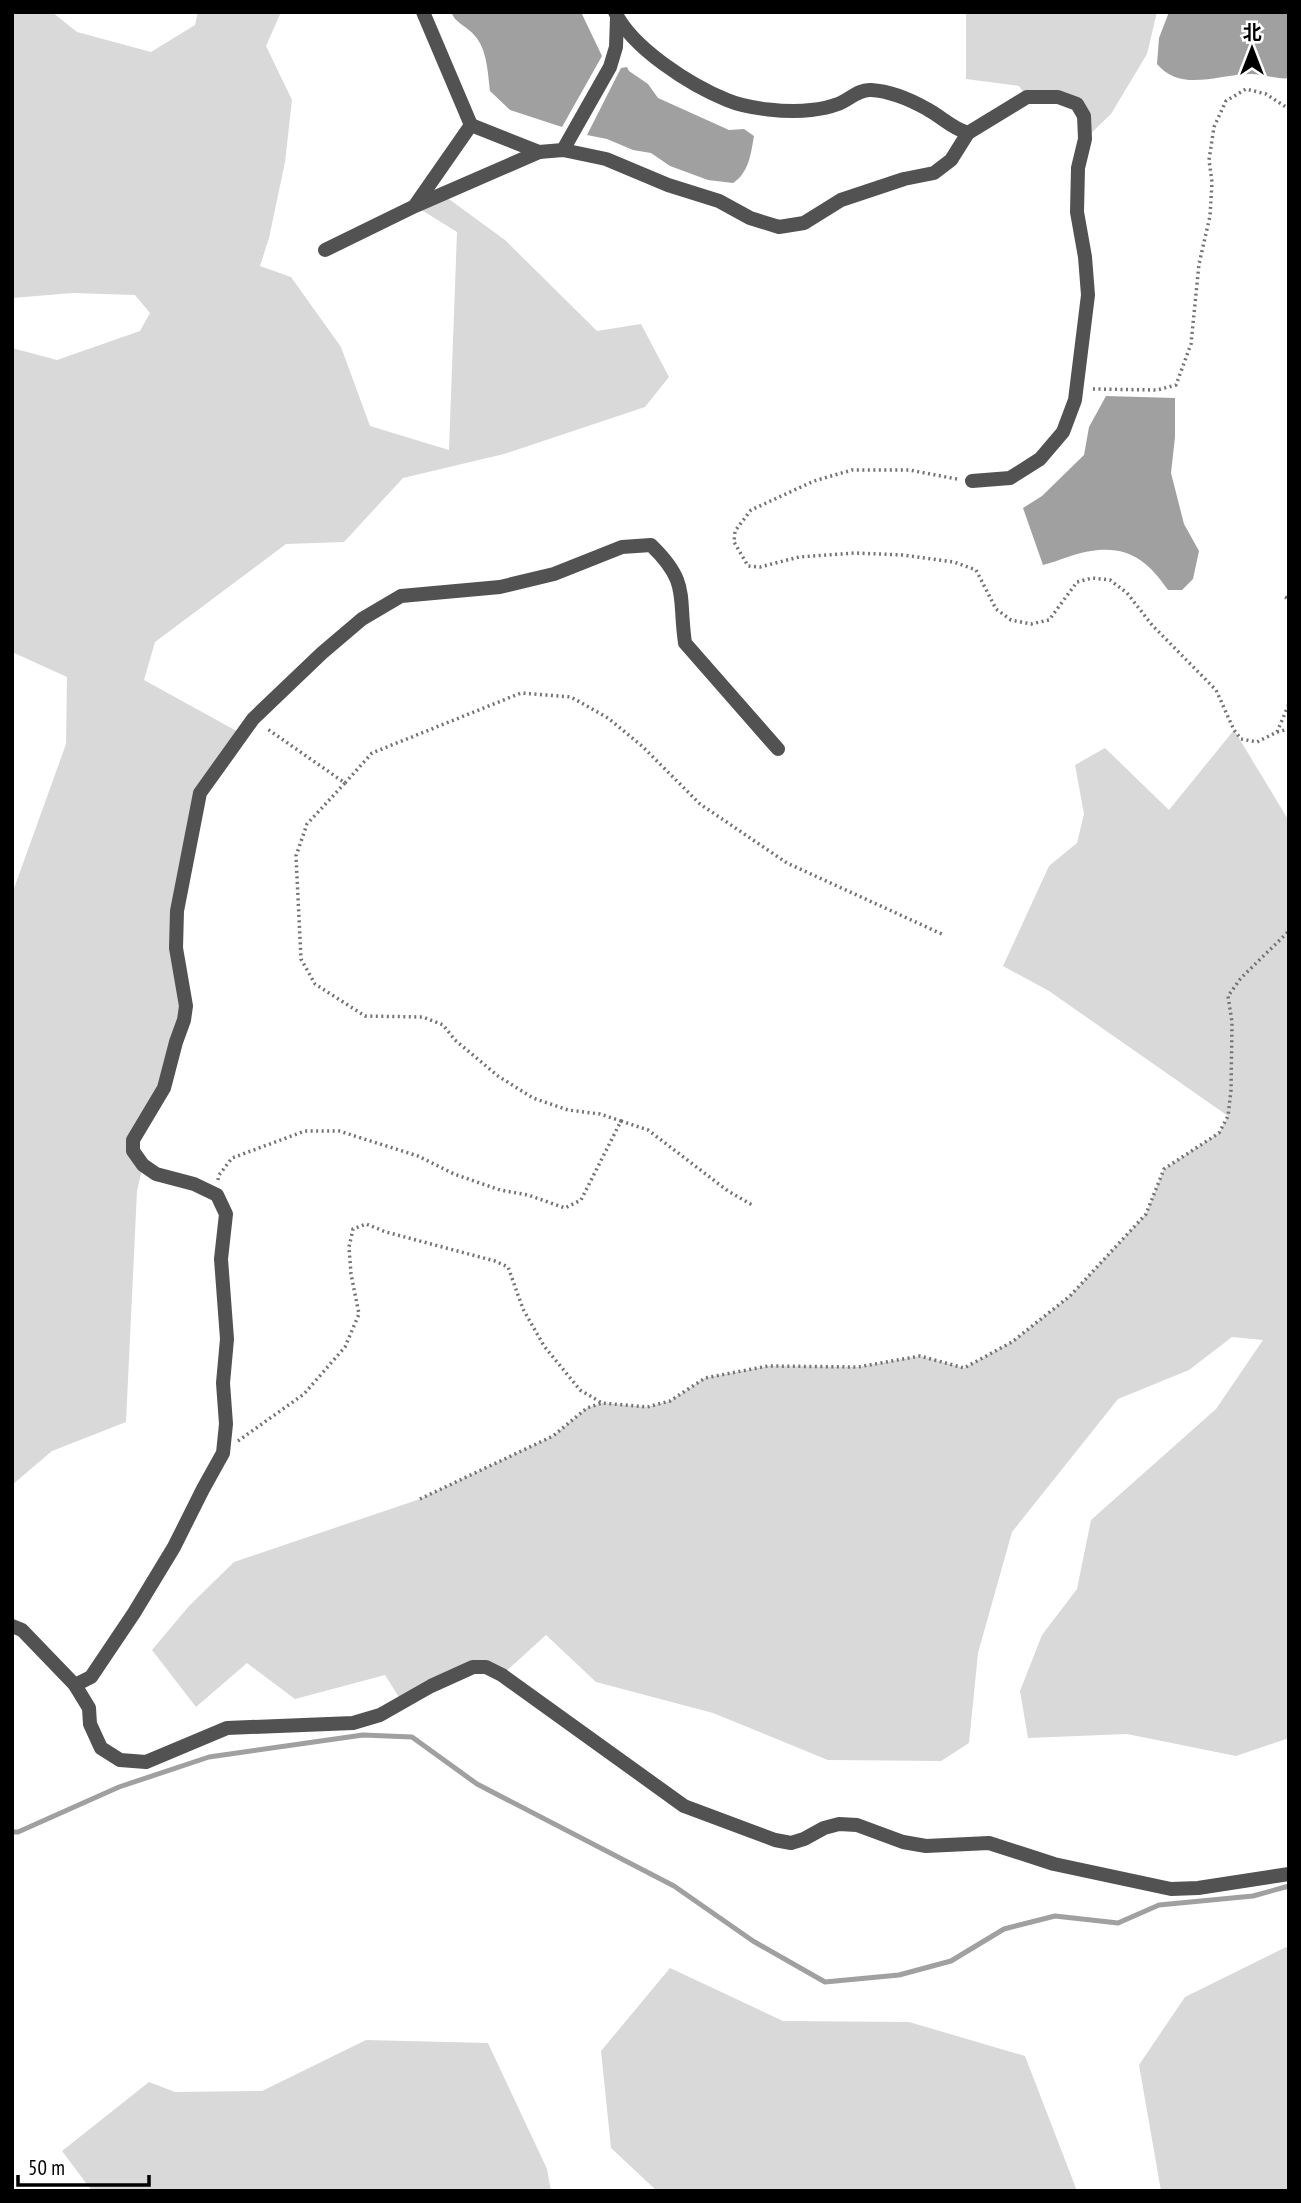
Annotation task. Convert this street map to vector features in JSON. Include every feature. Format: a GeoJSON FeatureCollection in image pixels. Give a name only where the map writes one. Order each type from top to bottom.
{"type":"FeatureCollection","features":[{"type":"Feature","properties":{"kind":"street"},"geometry":{"type":"LineString","coordinates":[[423,12],[471,125],[539,152]]}},
{"type":"Feature","properties":{"kind":"street"},"geometry":{"type":"LineString","coordinates":[[616,15],[638,45],[728,100],[770,109],[810,111],[839,104],[855,93],[868,89],[886,92],[928,109],[955,129],[968,133]]}},
{"type":"Feature","properties":{"kind":"street"},"geometry":{"type":"LineString","coordinates":[[563,150],[610,67],[616,47],[616,15]]}},
{"type":"Feature","properties":{"kind":"street"},"geometry":{"type":"LineString","coordinates":[[325,250],[415,206],[539,152],[563,150],[606,159],[668,185],[719,201],[750,218],[779,227],[804,223],[841,200],[904,179],[934,173],[951,160],[968,133],[1027,97],[1058,97],[1077,104],[1084,116],[1085,139],[1078,167],[1077,212],[1088,295],[1075,400],[1063,432],[1040,459],[1010,478],[972,481]]}},
{"type":"Feature","properties":{"kind":"street"},"geometry":{"type":"LineString","coordinates":[[415,206],[471,125]]}},
{"type":"Feature","properties":{"kind":"street"},"geometry":{"type":"LineString","coordinates":[[75,1685],[91,1677],[134,1612],[174,1547],[223,1453],[226,1424],[223,1383],[227,1339],[222,1259],[226,1214],[217,1195],[194,1184],[156,1174],[143,1165],[133,1151],[133,1140],[164,1088],[184,1020],[186,1006],[176,948],[177,911],[200,793],[253,719],[362,619],[401,596],[500,587],[554,574],[622,547],[651,545],[670,564],[682,590],[681,622],[685,643],[778,749]]}},
{"type":"Feature","properties":{"kind":"street"},"geometry":{"type":"LineString","coordinates":[[12,1626],[22,1630],[75,1685],[89,1708],[90,1724],[101,1748],[120,1760],[146,1762],[227,1728],[353,1723],[380,1715],[431,1686],[472,1667],[486,1667],[502,1675],[684,1806],[775,1840],[791,1843],[824,1828],[857,1825],[904,1842],[926,1846],[989,1843],[1054,1864],[1171,1889],[1198,1888],[1289,1874]]}},
{"type":"Feature","properties":{"kind":"path"},"geometry":{"type":"LineString","coordinates":[[1076,388],[1157,390],[1176,385],[1191,344],[1199,264],[1210,216],[1212,182],[1209,160],[1213,127],[1226,101],[1246,89],[1266,94],[1289,109]]}},
{"type":"Feature","properties":{"kind":"path"},"geometry":{"type":"LineString","coordinates":[[972,481],[909,470],[852,470],[814,481],[751,510],[735,531],[734,542],[747,566],[760,567],[799,556],[855,553],[903,555],[954,562],[976,570],[996,609],[1011,620],[1031,624],[1049,620],[1077,582],[1092,578],[1110,580],[1127,593],[1152,625],[1216,690],[1234,730],[1241,739],[1257,742],[1289,729]]}},
{"type":"Feature","properties":{"kind":"path"},"geometry":{"type":"LineString","coordinates":[[754,1206],[728,1191],[648,1129],[600,1114],[569,1110],[533,1098],[498,1076],[455,1040],[443,1025],[423,1017],[365,1016],[315,984],[301,959],[296,856],[307,824],[372,753],[520,693],[571,697],[608,718],[642,746],[700,804],[787,863],[944,935]]}},
{"type":"Feature","properties":{"kind":"path"},"geometry":{"type":"LineString","coordinates":[[1277,732],[1289,704]]}},
{"type":"Feature","properties":{"kind":"path"},"geometry":{"type":"LineString","coordinates":[[253,719],[345,783]]}},
{"type":"Feature","properties":{"kind":"path"},"geometry":{"type":"LineString","coordinates":[[223,1453],[304,1394],[345,1347],[359,1314],[349,1247],[353,1229],[366,1223],[386,1232],[495,1261],[508,1267],[523,1309],[544,1346],[580,1390],[601,1403],[647,1408],[670,1401],[705,1378],[768,1366],[858,1367],[920,1356],[964,1368],[1012,1342],[1070,1296],[1146,1214],[1164,1169],[1219,1133],[1228,1116],[1231,1090],[1232,1022],[1228,996],[1241,978],[1289,931]]}},
{"type":"Feature","properties":{"kind":"path"},"geometry":{"type":"LineString","coordinates":[[217,1195],[219,1175],[232,1158],[304,1131],[339,1131],[418,1156],[454,1174],[500,1190],[528,1195],[565,1208],[581,1200],[621,1121]]}},
{"type":"Feature","properties":{"kind":"path"},"geometry":{"type":"LineString","coordinates":[[420,1499],[553,1436],[587,1408],[601,1403]]}},
{"type":"Feature","properties":{"kind":"shaded area"},"geometry":{"type":"Polygon","coordinates":[[[12,12],[52,12],[77,32],[151,52],[195,25],[198,12],[281,12],[266,46],[292,100],[285,162],[269,238],[260,266],[291,277],[341,347],[370,426],[449,450],[457,232],[415,206],[442,194],[505,240],[597,331],[641,324],[669,377],[645,407],[504,454],[403,478],[344,542],[286,544],[155,642],[144,680],[242,734],[200,793],[177,911],[184,990],[164,1088],[133,1140],[143,1165],[137,1191],[126,1422],[52,1451],[12,1485],[12,894],[66,744],[67,677],[12,652],[12,348],[57,360],[140,331],[150,313],[135,295],[73,293],[12,298],[12,12]]]}},
{"type":"Feature","properties":{"kind":"shaded area"},"geometry":{"type":"Polygon","coordinates":[[[451,12],[581,12],[602,56],[562,127],[510,110],[490,91],[486,62],[479,41],[451,12]]]}},
{"type":"Feature","properties":{"kind":"shaded area"},"geometry":{"type":"Polygon","coordinates":[[[966,12],[1157,12],[1147,54],[1111,114],[1085,139],[1077,104],[1027,97],[1019,86],[966,79],[966,12]]]}},
{"type":"Feature","properties":{"kind":"shaded area"},"geometry":{"type":"Polygon","coordinates":[[[1169,12],[1289,12],[1289,78],[1251,74],[1189,80],[1167,73],[1157,64],[1159,38],[1169,12]]]}},
{"type":"Feature","properties":{"kind":"shaded area"},"geometry":{"type":"Polygon","coordinates":[[[627,67],[648,84],[658,98],[729,130],[744,129],[754,136],[743,174],[733,183],[708,180],[670,166],[651,153],[587,135],[621,68],[627,67]]]}},
{"type":"Feature","properties":{"kind":"shaded area"},"geometry":{"type":"Polygon","coordinates":[[[1106,396],[1175,398],[1171,473],[1184,524],[1199,551],[1193,579],[1182,590],[1168,590],[1145,563],[1116,550],[1085,552],[1043,565],[1023,508],[1042,496],[1084,455],[1089,427],[1106,396]]]}},
{"type":"Feature","properties":{"kind":"shaded area"},"geometry":{"type":"Polygon","coordinates":[[[1234,730],[1289,821],[1289,1738],[1236,1756],[1127,1734],[1028,1738],[1020,1691],[1042,1635],[1077,1589],[1091,1520],[1216,1409],[1263,1340],[1232,1337],[1189,1370],[1118,1399],[1012,1532],[978,1653],[969,1743],[941,1761],[828,1760],[713,1713],[596,1682],[546,1635],[502,1675],[486,1667],[402,1702],[385,1675],[295,1699],[247,1663],[196,1707],[152,1650],[189,1606],[234,1562],[420,1499],[553,1436],[587,1408],[602,1403],[647,1407],[670,1401],[705,1378],[768,1366],[858,1367],[920,1356],[964,1368],[1012,1342],[1070,1296],[1146,1214],[1164,1169],[1219,1133],[1228,1116],[1049,991],[1003,966],[1049,866],[1077,843],[1084,814],[1075,765],[1105,748],[1169,810],[1234,730]]]}},
{"type":"Feature","properties":{"kind":"shaded area"},"geometry":{"type":"Polygon","coordinates":[[[1286,1947],[1289,1950],[1289,2191],[1161,2191],[1139,2065],[1185,1997],[1286,1947]]]}},
{"type":"Feature","properties":{"kind":"shaded area"},"geometry":{"type":"Polygon","coordinates":[[[670,1968],[783,2021],[909,2022],[1025,2056],[1077,2191],[657,2191],[611,2148],[601,2051],[670,1968]]]}},
{"type":"Feature","properties":{"kind":"shaded area"},"geometry":{"type":"Polygon","coordinates":[[[366,2040],[488,2043],[547,2169],[551,2191],[92,2191],[62,2151],[149,2082],[175,2092],[262,2091],[366,2040]]]}},
{"type":"Feature","properties":{"kind":"waterway"},"geometry":{"type":"LineString","coordinates":[[12,1832],[18,1832],[119,1787],[209,1757],[363,1735],[412,1737],[477,1784],[674,1886],[753,1941],[825,1982],[899,1975],[951,1961],[1004,1929],[1055,1916],[1118,1923],[1159,1905],[1253,1896],[1289,1886]]}}]}
